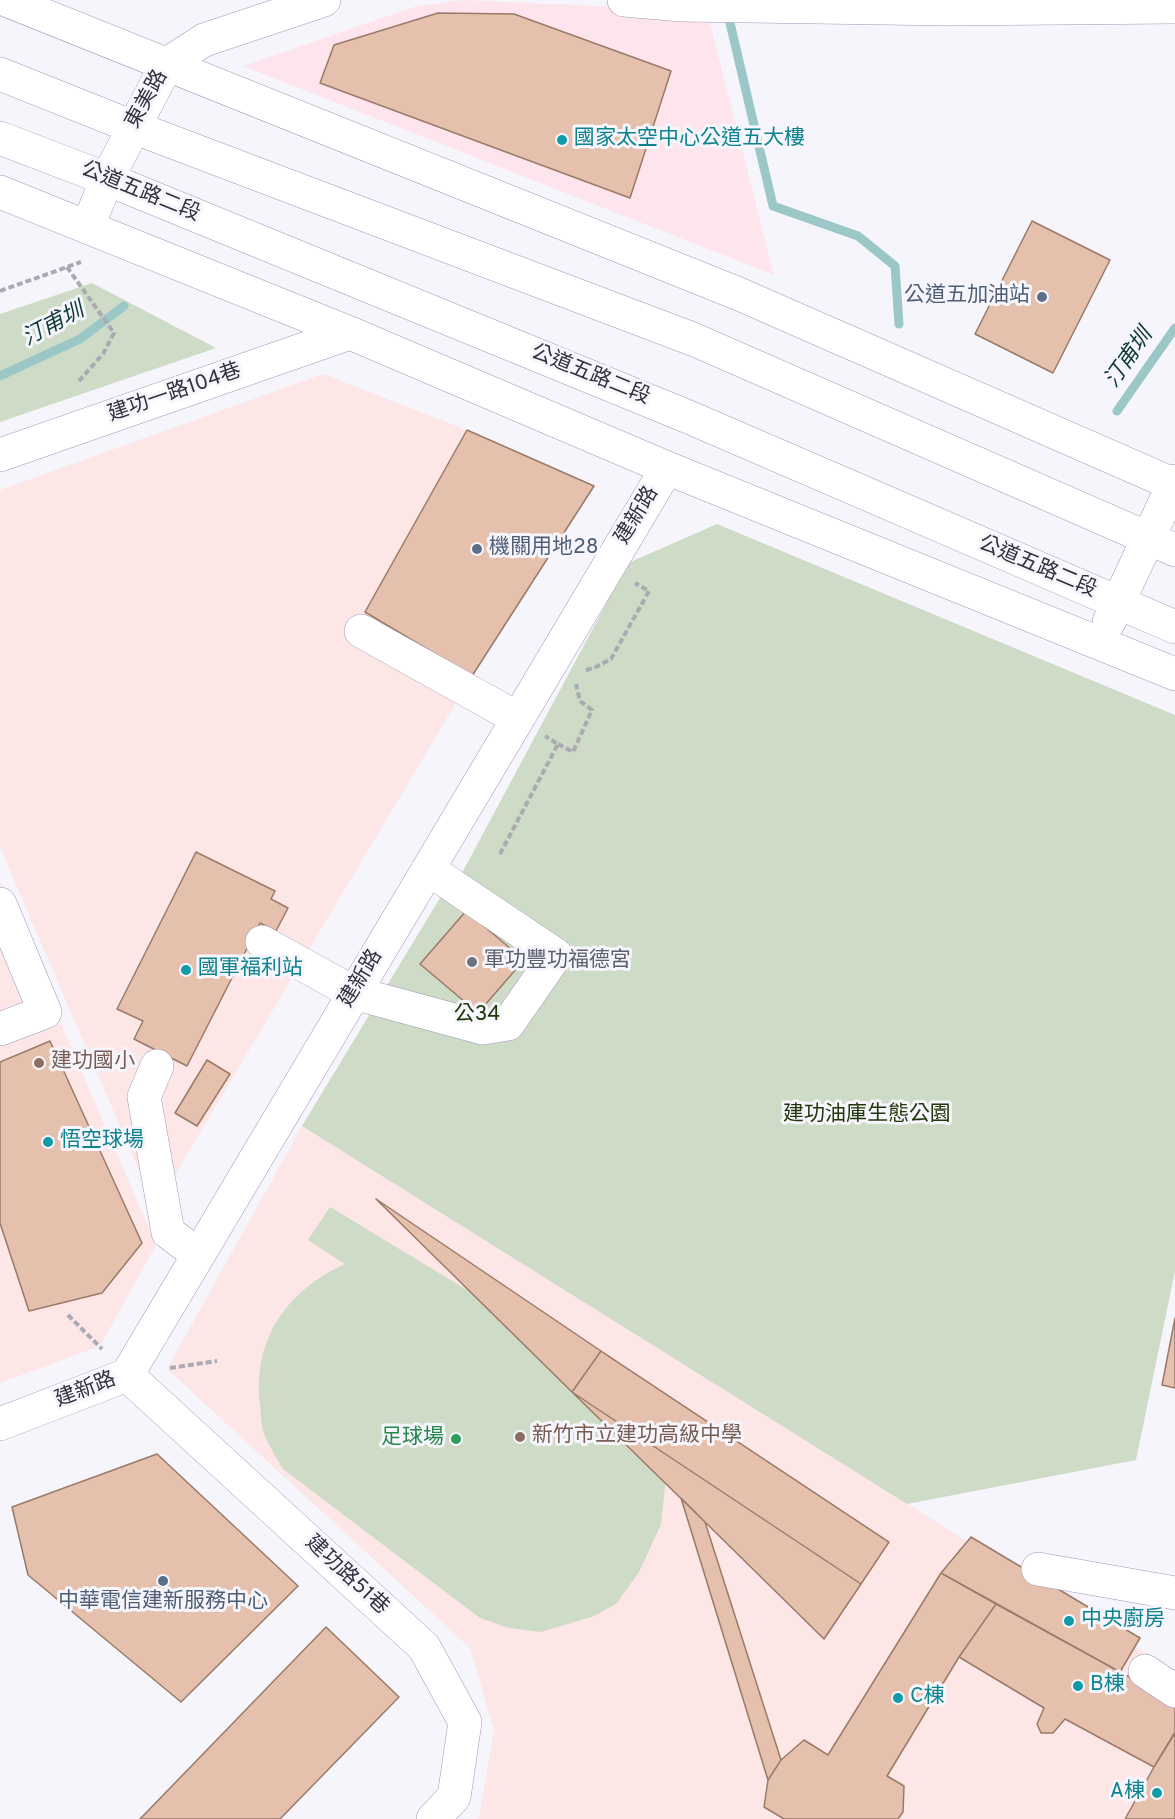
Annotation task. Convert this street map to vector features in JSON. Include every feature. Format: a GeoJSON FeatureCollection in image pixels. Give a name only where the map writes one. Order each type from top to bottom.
{"type":"FeatureCollection","features":[{"type":"Feature","properties":{"kind":"street"},"geometry":{"type":"LineString","coordinates":[[6,0],[739,294],[1174,483],[1161,544],[1118,603],[1099,643]]}},
{"type":"Feature","properties":{"kind":"street","name":"東美路"},"geometry":{"type":"LineString","coordinates":[[88,226],[107,179],[167,64],[204,40],[324,0]]}},
{"type":"Feature","properties":{"kind":"street"},"geometry":{"type":"LineString","coordinates":[[624,0],[682,5],[949,9],[1175,7]]}},
{"type":"Feature","properties":{"kind":"street"},"geometry":{"type":"LineString","coordinates":[[0,74],[133,127],[695,340],[1161,544]]}},
{"type":"Feature","properties":{"kind":"street","name":"公道五路二段"},"geometry":{"type":"LineString","coordinates":[[0,138],[107,179],[691,418],[1175,627]]}},
{"type":"Feature","properties":{"kind":"street"},"geometry":{"type":"LineString","coordinates":[[0,192],[350,333],[667,468],[1175,674]]}},
{"type":"Feature","properties":{"kind":"street","name":"建功一路104巷"},"geometry":{"type":"LineString","coordinates":[[0,455],[350,333]]}},
{"type":"Feature","properties":{"kind":"street","name":"建新路"},"geometry":{"type":"LineString","coordinates":[[0,1424],[127,1375],[428,868],[528,725],[667,468]]}},
{"type":"Feature","properties":{"kind":"street"},"geometry":{"type":"LineString","coordinates":[[361,631],[528,725]]}},
{"type":"Feature","properties":{"kind":"street"},"geometry":{"type":"LineString","coordinates":[[262,942],[354,993],[483,1028],[508,1024],[556,955],[428,868]]}},
{"type":"Feature","properties":{"kind":"street"},"geometry":{"type":"LineString","coordinates":[[0,904],[45,1012],[0,1029]]}},
{"type":"Feature","properties":{"kind":"street"},"geometry":{"type":"LineString","coordinates":[[157,1066],[144,1097],[168,1232],[198,1255]]}},
{"type":"Feature","properties":{"kind":"street","name":"建功路51巷"},"geometry":{"type":"LineString","coordinates":[[127,1375],[424,1647],[465,1722],[454,1797],[433,1819]]}},
{"type":"Feature","properties":{"kind":"street"},"geometry":{"type":"LineString","coordinates":[[1038,1569],[1175,1593]]}},
{"type":"Feature","properties":{"kind":"street"},"geometry":{"type":"LineString","coordinates":[[1145,1671],[1175,1691]]}},
{"type":"Feature","properties":{"kind":"path"},"geometry":{"type":"LineString","coordinates":[[0,291],[81,262]]}},
{"type":"Feature","properties":{"kind":"path"},"geometry":{"type":"LineString","coordinates":[[67,267],[114,333],[104,354],[79,381]]}},
{"type":"Feature","properties":{"kind":"path"},"geometry":{"type":"LineString","coordinates":[[584,671],[611,658],[649,591],[630,581]]}},
{"type":"Feature","properties":{"kind":"path"},"geometry":{"type":"LineString","coordinates":[[528,725],[573,752],[592,710],[580,701],[576,682]]}},
{"type":"Feature","properties":{"kind":"path"},"geometry":{"type":"LineString","coordinates":[[500,854],[558,744]]}},
{"type":"Feature","properties":{"kind":"path"},"geometry":{"type":"LineString","coordinates":[[68,1315],[127,1375]]}},
{"type":"Feature","properties":{"kind":"shaded area"},"geometry":{"type":"Polygon","coordinates":[[[464,0],[707,11],[774,275],[243,66],[417,6],[464,0]]]}},
{"type":"Feature","properties":{"kind":"shaded area"},"geometry":{"type":"Polygon","coordinates":[[[323,374],[467,430],[365,612],[472,676],[155,1208],[0,847],[0,490],[323,374]]]}},
{"type":"Feature","properties":{"kind":"shaded area","name":"建功國小"},"geometry":{"type":"Polygon","coordinates":[[[0,881],[156,1245],[100,1346],[0,1383],[0,881]]]}},
{"type":"Feature","properties":{"kind":"shaded area","name":"新竹市立建功高級中學"},"geometry":{"type":"Polygon","coordinates":[[[302,1126],[1175,1671],[1175,1819],[477,1819],[494,1730],[470,1648],[167,1369],[302,1126]]]}},
{"type":"Feature","properties":{"kind":"green space"},"geometry":{"type":"Polygon","coordinates":[[[92,283],[216,348],[0,422],[0,314],[92,283]]]}},
{"type":"Feature","properties":{"kind":"green space","name":"建功油庫生態公園"},"geometry":{"type":"Polygon","coordinates":[[[717,524],[1175,715],[1175,1271],[1136,1460],[907,1504],[302,1126],[449,883],[455,886],[628,563],[717,524]]]}},
{"type":"Feature","properties":{"kind":"green space"},"geometry":{"type":"Polygon","coordinates":[[[330,1207],[626,1383],[666,1477],[661,1524],[639,1572],[616,1604],[594,1616],[541,1632],[509,1628],[480,1618],[283,1469],[263,1429],[259,1380],[262,1358],[278,1319],[291,1303],[324,1275],[345,1264],[308,1240],[330,1207]]]}},
{"type":"Feature","properties":{"kind":"building","name":"國家太空中心公道五大樓"},"geometry":{"type":"Polygon","coordinates":[[[438,13],[514,14],[671,71],[630,198],[320,83],[334,45],[438,13]]]}},
{"type":"Feature","properties":{"kind":"building","name":"公道五加油站"},"geometry":{"type":"Polygon","coordinates":[[[1032,221],[1110,260],[1053,373],[975,334],[1032,221]]]}},
{"type":"Feature","properties":{"kind":"building","name":"機關用地28"},"geometry":{"type":"Polygon","coordinates":[[[467,430],[594,486],[472,676],[365,612],[467,430]]]}},
{"type":"Feature","properties":{"kind":"building","name":"國軍福利站"},"geometry":{"type":"Polygon","coordinates":[[[196,852],[275,891],[271,899],[288,908],[276,931],[260,923],[187,1066],[134,1039],[143,1021],[117,1009],[196,852]]]}},
{"type":"Feature","properties":{"kind":"building","name":"軍功豐功福德宮"},"geometry":{"type":"Polygon","coordinates":[[[466,911],[524,960],[478,1013],[420,964],[466,911]]]}},
{"type":"Feature","properties":{"kind":"building","name":"悟空球場"},"geometry":{"type":"Polygon","coordinates":[[[50,1041],[142,1243],[102,1293],[29,1311],[0,1223],[0,1062],[50,1041]]]}},
{"type":"Feature","properties":{"kind":"building"},"geometry":{"type":"Polygon","coordinates":[[[207,1060],[230,1074],[197,1126],[175,1113],[207,1060]]]}},
{"type":"Feature","properties":{"kind":"building"},"geometry":{"type":"Polygon","coordinates":[[[376,1199],[601,1351],[572,1392],[376,1199]]]}},
{"type":"Feature","properties":{"kind":"building"},"geometry":{"type":"Polygon","coordinates":[[[1175,1318],[1175,1388],[1162,1385],[1175,1318]]]}},
{"type":"Feature","properties":{"kind":"building"},"geometry":{"type":"Polygon","coordinates":[[[601,1351],[889,1542],[861,1584],[572,1392],[601,1351]]]}},
{"type":"Feature","properties":{"kind":"building"},"geometry":{"type":"Polygon","coordinates":[[[572,1392],[861,1584],[824,1639],[705,1522],[572,1392]]]}},
{"type":"Feature","properties":{"kind":"building","name":"中華電信建新服務中心"},"geometry":{"type":"Polygon","coordinates":[[[157,1454],[298,1586],[181,1702],[28,1575],[12,1507],[157,1454]]]}},
{"type":"Feature","properties":{"kind":"building"},"geometry":{"type":"Polygon","coordinates":[[[681,1498],[705,1522],[781,1760],[768,1780],[681,1498]]]}},
{"type":"Feature","properties":{"kind":"building","name":"中央廚房"},"geometry":{"type":"Polygon","coordinates":[[[971,1537],[1140,1638],[1120,1672],[941,1573],[971,1537]]]}},
{"type":"Feature","properties":{"kind":"building","name":"C棟"},"geometry":{"type":"Polygon","coordinates":[[[941,1573],[996,1604],[959,1657],[887,1776],[904,1786],[903,1812],[898,1819],[784,1819],[764,1807],[768,1780],[781,1760],[804,1740],[828,1755],[941,1573]]]}},
{"type":"Feature","properties":{"kind":"building","name":"B棟"},"geometry":{"type":"Polygon","coordinates":[[[996,1604],[1175,1701],[1175,1732],[1154,1767],[1065,1719],[1053,1733],[1041,1733],[1037,1724],[1044,1708],[959,1657],[996,1604]]]}},
{"type":"Feature","properties":{"kind":"building"},"geometry":{"type":"Polygon","coordinates":[[[326,1627],[399,1697],[280,1819],[140,1819],[326,1627]]]}},
{"type":"Feature","properties":{"kind":"building","name":"A棟"},"geometry":{"type":"Polygon","coordinates":[[[1175,1733],[1175,1819],[1125,1819],[1154,1767],[1175,1733]]]}},
{"type":"Feature","properties":{"kind":"waterway"},"geometry":{"type":"LineString","coordinates":[[727,10],[773,206],[858,236],[895,266],[899,324]]}},
{"type":"Feature","properties":{"kind":"waterway","name":"汀甫圳"},"geometry":{"type":"LineString","coordinates":[[0,376],[80,339],[124,306]]}},
{"type":"Feature","properties":{"kind":"waterway","name":"汀甫圳"},"geometry":{"type":"LineString","coordinates":[[1117,411],[1175,328]]}},
{"type":"Feature","properties":{"kind":"place","name":"國家太空中心公道五大樓"},"geometry":{"type":"Point","coordinates":[562,140]}},
{"type":"Feature","properties":{"kind":"place","name":"公道五加油站"},"geometry":{"type":"Point","coordinates":[1042,297]}},
{"type":"Feature","properties":{"kind":"place","name":"機關用地28"},"geometry":{"type":"Point","coordinates":[477,549]}},
{"type":"Feature","properties":{"kind":"place","name":"軍功豐功福德宮"},"geometry":{"type":"Point","coordinates":[472,962]}},
{"type":"Feature","properties":{"kind":"place","name":"國軍福利站"},"geometry":{"type":"Point","coordinates":[186,970]}},
{"type":"Feature","properties":{"kind":"place","name":"建功國小"},"geometry":{"type":"Point","coordinates":[39,1063]}},
{"type":"Feature","properties":{"kind":"place","name":"悟空球場"},"geometry":{"type":"Point","coordinates":[48,1142]}},
{"type":"Feature","properties":{"kind":"place","name":"新竹市立建功高級中學"},"geometry":{"type":"Point","coordinates":[520,1437]}},
{"type":"Feature","properties":{"kind":"place","name":"足球場"},"geometry":{"type":"Point","coordinates":[456,1439]}},
{"type":"Feature","properties":{"kind":"place","name":"中華電信建新服務中心"},"geometry":{"type":"Point","coordinates":[163,1581]}},
{"type":"Feature","properties":{"kind":"place","name":"中央廚房"},"geometry":{"type":"Point","coordinates":[1069,1621]}},
{"type":"Feature","properties":{"kind":"place","name":"B棟"},"geometry":{"type":"Point","coordinates":[1078,1686]}},
{"type":"Feature","properties":{"kind":"place","name":"C棟"},"geometry":{"type":"Point","coordinates":[898,1698]}},
{"type":"Feature","properties":{"kind":"place","name":"A棟"},"geometry":{"type":"Point","coordinates":[1157,1793]}},
{"type":"Feature","properties":{"kind":"park label","name":"公34"},"geometry":{"type":"Point","coordinates":[477,1016]}}]}
